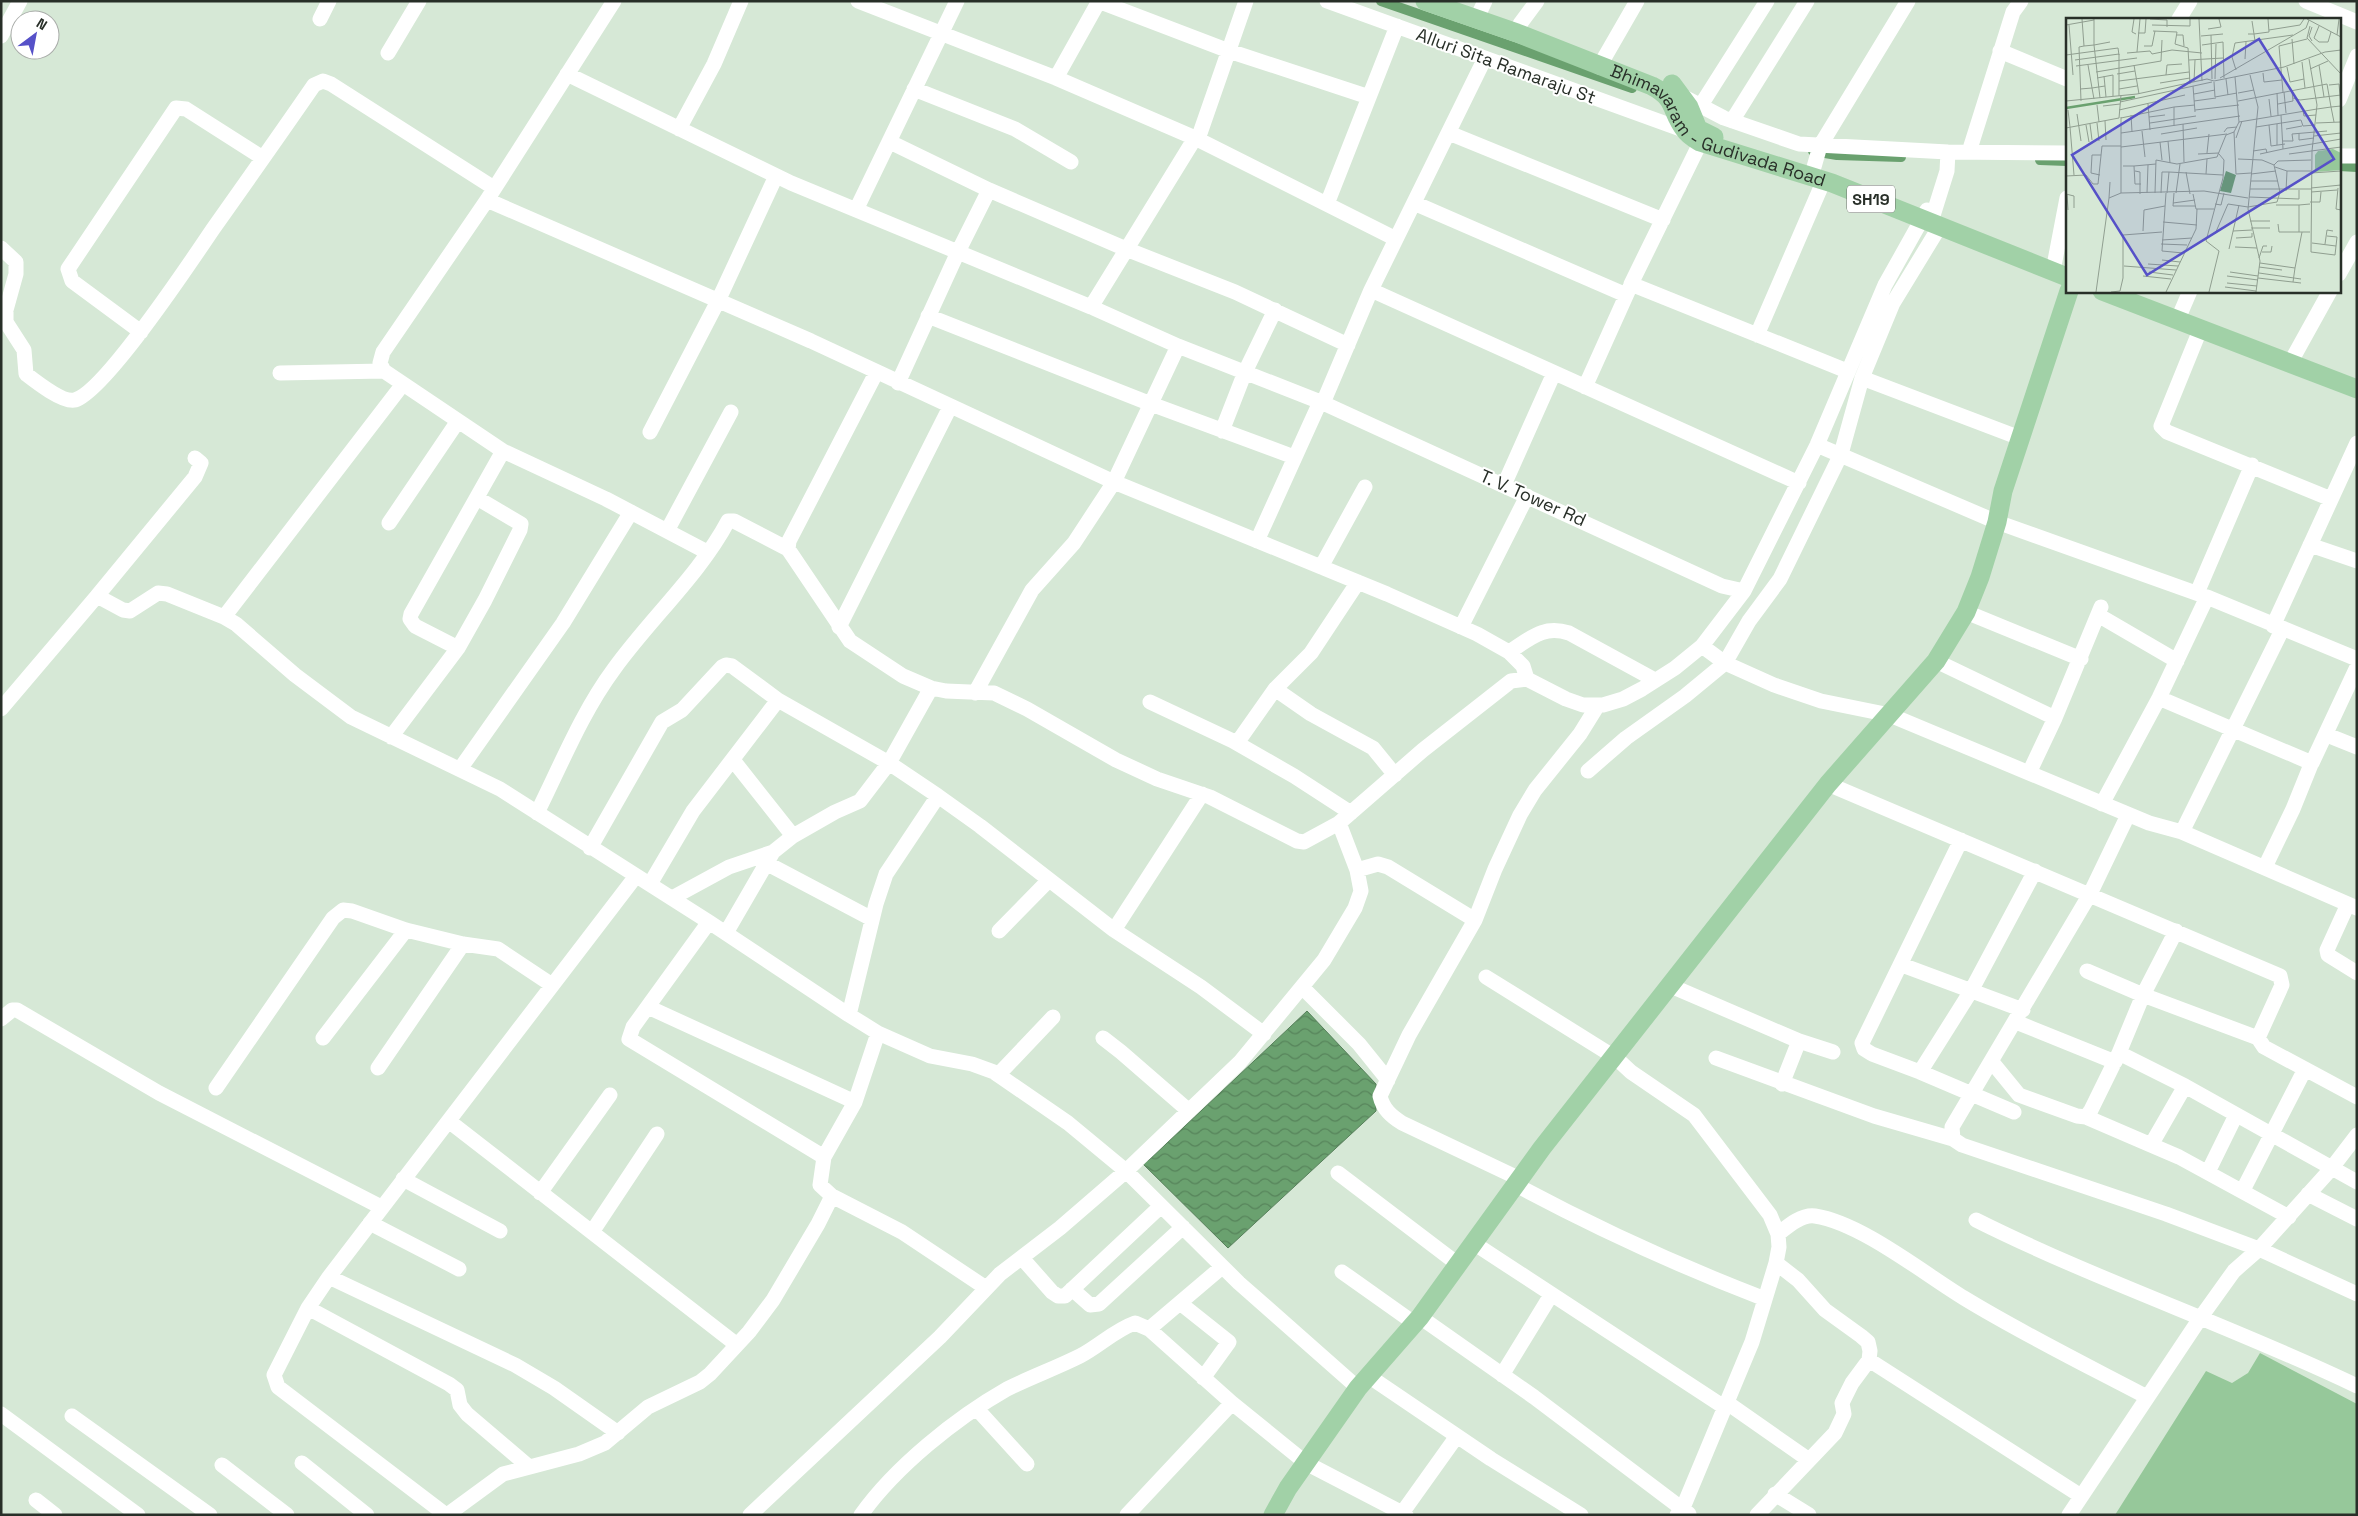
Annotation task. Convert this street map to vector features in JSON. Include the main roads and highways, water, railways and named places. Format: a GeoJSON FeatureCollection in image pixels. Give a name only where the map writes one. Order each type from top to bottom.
{"type":"FeatureCollection","features":[{"type":"Feature","properties":{"kind":"main road","name":"Bhimavaram - Gudivada Road"},"geometry":{"type":"LineString","coordinates":[[1425,1],[1481,11],[1517,33],[1602,61],[1654,73],[1685,113],[1931,218],[2060,269]]}},
{"type":"Feature","properties":{"kind":"main road","name":"Bhimavaram - Gudivada Road"},"geometry":{"type":"LineString","coordinates":[[1455,1],[1520,24],[1602,61]]}},
{"type":"Feature","properties":{"kind":"main road"},"geometry":{"type":"LineString","coordinates":[[1273,1515],[1288,1488],[1364,1382],[1417,1320],[1475,1244],[1542,1148],[1616,1058],[1828,784],[1936,661],[1966,612],[1980,577],[1997,522],[2003,491],[2069,292]]}},
{"type":"Feature","properties":{"kind":"main road"},"geometry":{"type":"LineString","coordinates":[[2105,292],[2357,389]]}},
{"type":"Feature","properties":{"kind":"main road"},"geometry":{"type":"LineString","coordinates":[[2129,292],[2357,380]]}},
{"type":"Feature","properties":{"kind":"water"},"geometry":{"type":"Polygon","coordinates":[[[1307,1011],[1376,1084],[1376,1111],[1228,1248],[1138,1159],[1149,1160],[1307,1011]]]}},
{"type":"Feature","properties":{"kind":"waterway"},"geometry":{"type":"LineString","coordinates":[[1381,1],[1632,88]]}},
{"type":"Feature","properties":{"kind":"waterway"},"geometry":{"type":"LineString","coordinates":[[1813,151],[1837,155],[1901,157]]}},
{"type":"Feature","properties":{"kind":"waterway"},"geometry":{"type":"LineString","coordinates":[[2040,160],[2066,161]]}},
{"type":"Feature","properties":{"kind":"waterway"},"geometry":{"type":"LineString","coordinates":[[2340,166],[2357,167]]}}]}
